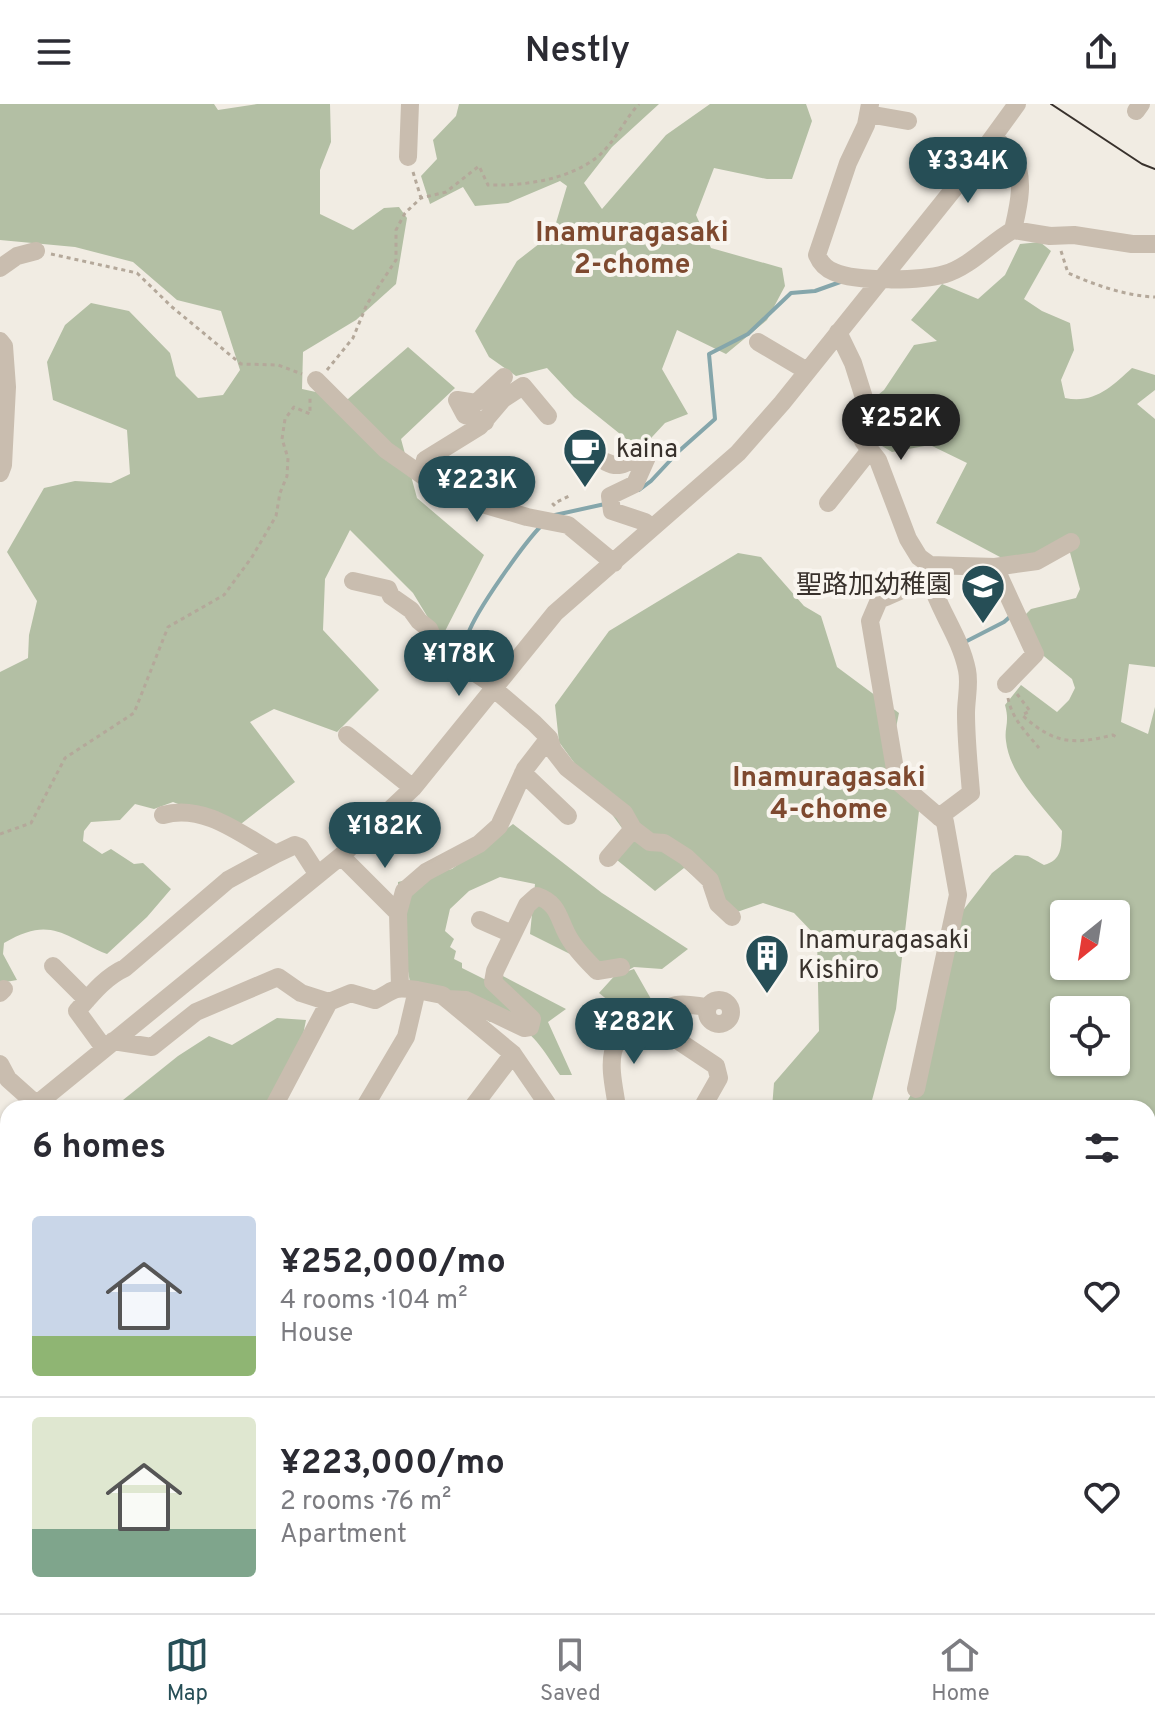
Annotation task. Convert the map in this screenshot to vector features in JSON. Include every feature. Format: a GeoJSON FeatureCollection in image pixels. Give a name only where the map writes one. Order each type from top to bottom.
{"type":"FeatureCollection","features":[{"type":"Feature","properties":{"kind":"street"},"geometry":{"type":"LineString","coordinates":[[408,157],[410,104]]}},
{"type":"Feature","properties":{"kind":"street"},"geometry":{"type":"LineString","coordinates":[[41,1100],[341,856],[413,788],[555,613],[738,453],[995,138],[1009,107]]}},
{"type":"Feature","properties":{"kind":"street"},"geometry":{"type":"LineString","coordinates":[[908,121],[869,109],[866,125],[848,163],[817,255],[821,263],[834,273],[904,280],[947,273],[978,256],[1013,230],[1019,204],[1018,172],[1013,158],[995,138]]}},
{"type":"Feature","properties":{"kind":"street"},"geometry":{"type":"LineString","coordinates":[[1013,230],[1155,244]]}},
{"type":"Feature","properties":{"kind":"street"},"geometry":{"type":"LineString","coordinates":[[0,268],[17,256],[36,251]]}},
{"type":"Feature","properties":{"kind":"street"},"geometry":{"type":"LineString","coordinates":[[838,332],[853,363],[865,401],[861,420],[863,441],[878,460],[908,539],[929,569],[932,589],[946,613],[956,652],[968,673],[971,793],[939,817]]}},
{"type":"Feature","properties":{"kind":"street"},"geometry":{"type":"LineString","coordinates":[[0,341],[4,346],[7,387],[0,473]]}},
{"type":"Feature","properties":{"kind":"street"},"geometry":{"type":"LineString","coordinates":[[758,342],[807,371]]}},
{"type":"Feature","properties":{"kind":"street"},"geometry":{"type":"LineString","coordinates":[[485,422],[465,415],[457,400],[476,403],[504,377]]}},
{"type":"Feature","properties":{"kind":"street"},"geometry":{"type":"LineString","coordinates":[[316,380],[386,450],[426,478],[479,503],[568,525],[614,563]]}},
{"type":"Feature","properties":{"kind":"street"},"geometry":{"type":"LineString","coordinates":[[426,478],[423,468],[425,460],[485,422],[503,399],[523,386],[548,416]]}},
{"type":"Feature","properties":{"kind":"street"},"geometry":{"type":"LineString","coordinates":[[828,503],[870,450]]}},
{"type":"Feature","properties":{"kind":"street"},"geometry":{"type":"LineString","coordinates":[[606,462],[614,467],[642,454],[647,457],[641,476],[629,489],[610,498],[652,528]]}},
{"type":"Feature","properties":{"kind":"street"},"geometry":{"type":"LineString","coordinates":[[916,1089],[958,895],[945,822],[897,781],[870,621],[879,600],[929,569],[995,567],[1037,561],[1071,542]]}},
{"type":"Feature","properties":{"kind":"street"},"geometry":{"type":"LineString","coordinates":[[995,567],[1035,654],[1006,684]]}},
{"type":"Feature","properties":{"kind":"street"},"geometry":{"type":"LineString","coordinates":[[353,581],[388,589],[391,596],[411,610],[429,629],[442,658],[459,673],[469,669],[494,687],[549,738],[553,750],[567,768],[624,813],[633,829],[650,842],[664,843],[686,857],[710,880],[718,904],[732,917]]}},
{"type":"Feature","properties":{"kind":"street"},"geometry":{"type":"LineString","coordinates":[[347,735],[413,788]]}},
{"type":"Feature","properties":{"kind":"street"},"geometry":{"type":"LineString","coordinates":[[369,1100],[406,1037],[409,988],[398,913],[404,891],[426,872],[479,844],[499,826],[523,773],[549,738]]}},
{"type":"Feature","properties":{"kind":"street"},"geometry":{"type":"LineString","coordinates":[[523,773],[568,816]]}},
{"type":"Feature","properties":{"kind":"street"},"geometry":{"type":"LineString","coordinates":[[163,815],[175,811],[202,814],[276,854]]}},
{"type":"Feature","properties":{"kind":"street"},"geometry":{"type":"LineString","coordinates":[[608,858],[633,829]]}},
{"type":"Feature","properties":{"kind":"street"},"geometry":{"type":"LineString","coordinates":[[318,875],[300,847],[291,845],[228,880],[125,968],[112,972],[77,1011],[109,1044],[152,1047],[196,1012],[278,977],[301,993],[329,1002]]}},
{"type":"Feature","properties":{"kind":"street"},"geometry":{"type":"LineString","coordinates":[[341,856],[398,913]]}},
{"type":"Feature","properties":{"kind":"street"},"geometry":{"type":"LineString","coordinates":[[447,999],[466,1000],[524,1028],[530,1027],[532,1019],[493,982],[495,971],[531,898],[542,897],[560,913],[570,939],[597,971],[621,967]]}},
{"type":"Feature","properties":{"kind":"street"},"geometry":{"type":"LineString","coordinates":[[480,920],[512,934]]}},
{"type":"Feature","properties":{"kind":"street"},"geometry":{"type":"LineString","coordinates":[[53,966],[87,1000]]}},
{"type":"Feature","properties":{"kind":"street"},"geometry":{"type":"LineString","coordinates":[[277,1100],[329,1002],[351,993],[375,1000],[390,989],[409,988],[442,995],[447,999],[513,1054],[545,1100]]}},
{"type":"Feature","properties":{"kind":"street"},"geometry":{"type":"LineString","coordinates":[[616,1100],[613,1052],[619,1037],[667,1008],[679,1005],[707,1007]]}},
{"type":"Feature","properties":{"kind":"street"},"geometry":{"type":"LineString","coordinates":[[647,1020],[716,1066],[719,1078],[707,1100]]}},
{"type":"Feature","properties":{"kind":"street"},"geometry":{"type":"LineString","coordinates":[[478,1100],[513,1054]]}},
{"type":"Feature","properties":{"kind":"street"},"geometry":{"type":"LineString","coordinates":[[0,1064],[8,1079],[28,1100]]}},
{"type":"Feature","properties":{"kind":"path"},"geometry":{"type":"LineString","coordinates":[[0,834],[31,823],[65,758],[134,713],[168,627],[224,595],[252,557],[276,516],[287,476],[288,458],[282,439],[285,419],[294,407],[310,414],[310,392],[316,380],[353,338],[367,304],[396,260],[396,230],[405,213],[421,198],[446,192],[479,166],[488,185],[543,181],[572,170],[597,158],[639,104]]}},
{"type":"Feature","properties":{"kind":"path"},"geometry":{"type":"LineString","coordinates":[[408,157],[421,198]]}},
{"type":"Feature","properties":{"kind":"path"},"geometry":{"type":"LineString","coordinates":[[1057,236],[1068,273],[1142,297],[1155,297]]}},
{"type":"Feature","properties":{"kind":"path"},"geometry":{"type":"LineString","coordinates":[[36,251],[137,273],[172,307],[241,364],[278,365],[316,380]]}},
{"type":"Feature","properties":{"kind":"path"},"geometry":{"type":"LineString","coordinates":[[1006,684],[1030,711],[1022,715],[1039,731],[1060,741],[1088,741],[1113,735],[1118,738]]}},
{"type":"Feature","properties":{"kind":"path"},"geometry":{"type":"LineString","coordinates":[[1006,684],[1011,711],[1039,748]]}},
{"type":"Feature","properties":{"kind":"green space"},"geometry":{"type":"Polygon","coordinates":[[[0,104],[214,104],[218,110],[257,104],[330,104],[331,142],[320,170],[320,214],[353,230],[384,208],[399,207],[407,218],[396,284],[356,320],[303,352],[302,389],[348,399],[408,347],[455,388],[401,439],[417,498],[484,555],[441,639],[413,593],[350,530],[325,579],[323,630],[379,690],[337,732],[274,709],[250,722],[295,782],[237,827],[173,802],[154,809],[135,804],[120,820],[91,822],[84,831],[83,841],[102,854],[111,849],[134,864],[143,863],[171,889],[147,917],[107,954],[67,935],[46,929],[34,930],[4,943],[3,954],[17,980],[0,983],[0,672],[28,658],[29,635],[37,601],[7,552],[44,488],[75,481],[111,483],[130,474],[127,430],[53,400],[47,362],[65,325],[91,303],[129,311],[170,353],[176,376],[198,398],[223,395],[240,370],[221,311],[177,300],[133,262],[75,247],[0,240],[0,104]]]}},
{"type":"Feature","properties":{"kind":"green space"},"geometry":{"type":"Polygon","coordinates":[[[459,104],[659,104],[612,147],[584,183],[602,209],[666,135],[710,104],[806,104],[812,121],[792,179],[767,179],[714,168],[696,215],[711,248],[782,268],[785,286],[767,320],[726,354],[677,330],[662,369],[688,414],[665,423],[640,450],[574,397],[547,368],[516,376],[489,357],[475,331],[517,261],[553,233],[567,186],[560,181],[508,203],[475,206],[463,187],[430,204],[421,176],[437,159],[433,140],[456,116],[459,104]]]}},
{"type":"Feature","properties":{"kind":"green space"},"geometry":{"type":"Polygon","coordinates":[[[1040,242],[1051,251],[1024,299],[1070,323],[1074,350],[1061,380],[1065,398],[1094,396],[1132,368],[1155,375],[1155,390],[1137,404],[1155,419],[1155,667],[1129,664],[1121,722],[1148,734],[1155,707],[1155,1100],[908,1100],[961,913],[992,873],[1015,855],[1028,856],[1044,865],[1054,860],[1059,852],[1062,831],[1020,778],[1009,754],[1005,705],[1021,685],[1057,712],[1075,688],[1072,679],[1034,648],[1022,618],[1031,609],[1076,598],[1080,589],[1069,549],[1033,565],[1000,557],[936,523],[967,463],[930,445],[892,452],[872,440],[866,421],[873,399],[884,390],[914,345],[937,341],[911,320],[942,284],[978,299],[1005,275],[1020,244],[1040,242]]]}},
{"type":"Feature","properties":{"kind":"green space"},"geometry":{"type":"Polygon","coordinates":[[[738,553],[761,557],[804,606],[821,616],[837,667],[899,713],[890,757],[919,811],[896,1009],[872,1100],[773,1100],[774,1083],[819,1031],[817,937],[794,913],[763,903],[737,912],[684,868],[655,891],[617,860],[630,839],[559,742],[555,705],[609,631],[738,553]]]}},
{"type":"Feature","properties":{"kind":"green space"},"geometry":{"type":"Polygon","coordinates":[[[513,824],[602,893],[688,949],[662,969],[634,967],[625,972],[634,969],[655,1006],[630,1018],[599,993],[618,972],[588,963],[530,934],[535,884],[500,877],[469,891],[450,909],[445,931],[454,939],[450,947],[456,951],[454,959],[462,963],[462,968],[484,979],[501,975],[566,1009],[548,1022],[572,1075],[560,1075],[541,1046],[519,1026],[498,1017],[490,1022],[443,992],[410,982],[398,917],[398,882],[452,869],[513,824]]]}},
{"type":"Feature","properties":{"kind":"green space"},"geometry":{"type":"Polygon","coordinates":[[[277,1018],[306,1020],[301,1045],[275,1100],[123,1100],[178,1056],[209,1036],[232,1045],[277,1018]]]}},
{"type":"Feature","properties":{"kind":"waterway"},"geometry":{"type":"LineString","coordinates":[[639,490],[715,419],[709,354],[748,334],[791,293],[815,291],[843,281]]}},
{"type":"Feature","properties":{"kind":"waterway"},"geometry":{"type":"LineString","coordinates":[[555,515],[605,504]]}},
{"type":"Feature","properties":{"kind":"waterway"},"geometry":{"type":"LineString","coordinates":[[463,664],[467,638],[480,610],[542,525]]}},
{"type":"Feature","properties":{"kind":"waterway"},"geometry":{"type":"LineString","coordinates":[[965,642],[1012,615]]}},
{"type":"Feature","properties":{"kind":"tram line"},"geometry":{"type":"LineString","coordinates":[[1051,104],[1142,164],[1155,169]]}},
{"type":"Feature","properties":{"kind":"place","name":"kaina"},"geometry":{"type":"Point","coordinates":[585,489]}},
{"type":"Feature","properties":{"kind":"place","name":"聖路加幼稚園"},"geometry":{"type":"Point","coordinates":[983,625]}},
{"type":"Feature","properties":{"kind":"place","name":"Inamuragasaki Kishiro"},"geometry":{"type":"Point","coordinates":[767,995]}},
{"type":"Feature","properties":{"kind":"district","name":"Inamuragasaki 2-chome"},"geometry":{"type":"Point","coordinates":[632,250]}},
{"type":"Feature","properties":{"kind":"district","name":"Inamuragasaki 4-chome"},"geometry":{"type":"Point","coordinates":[829,795]}}]}
